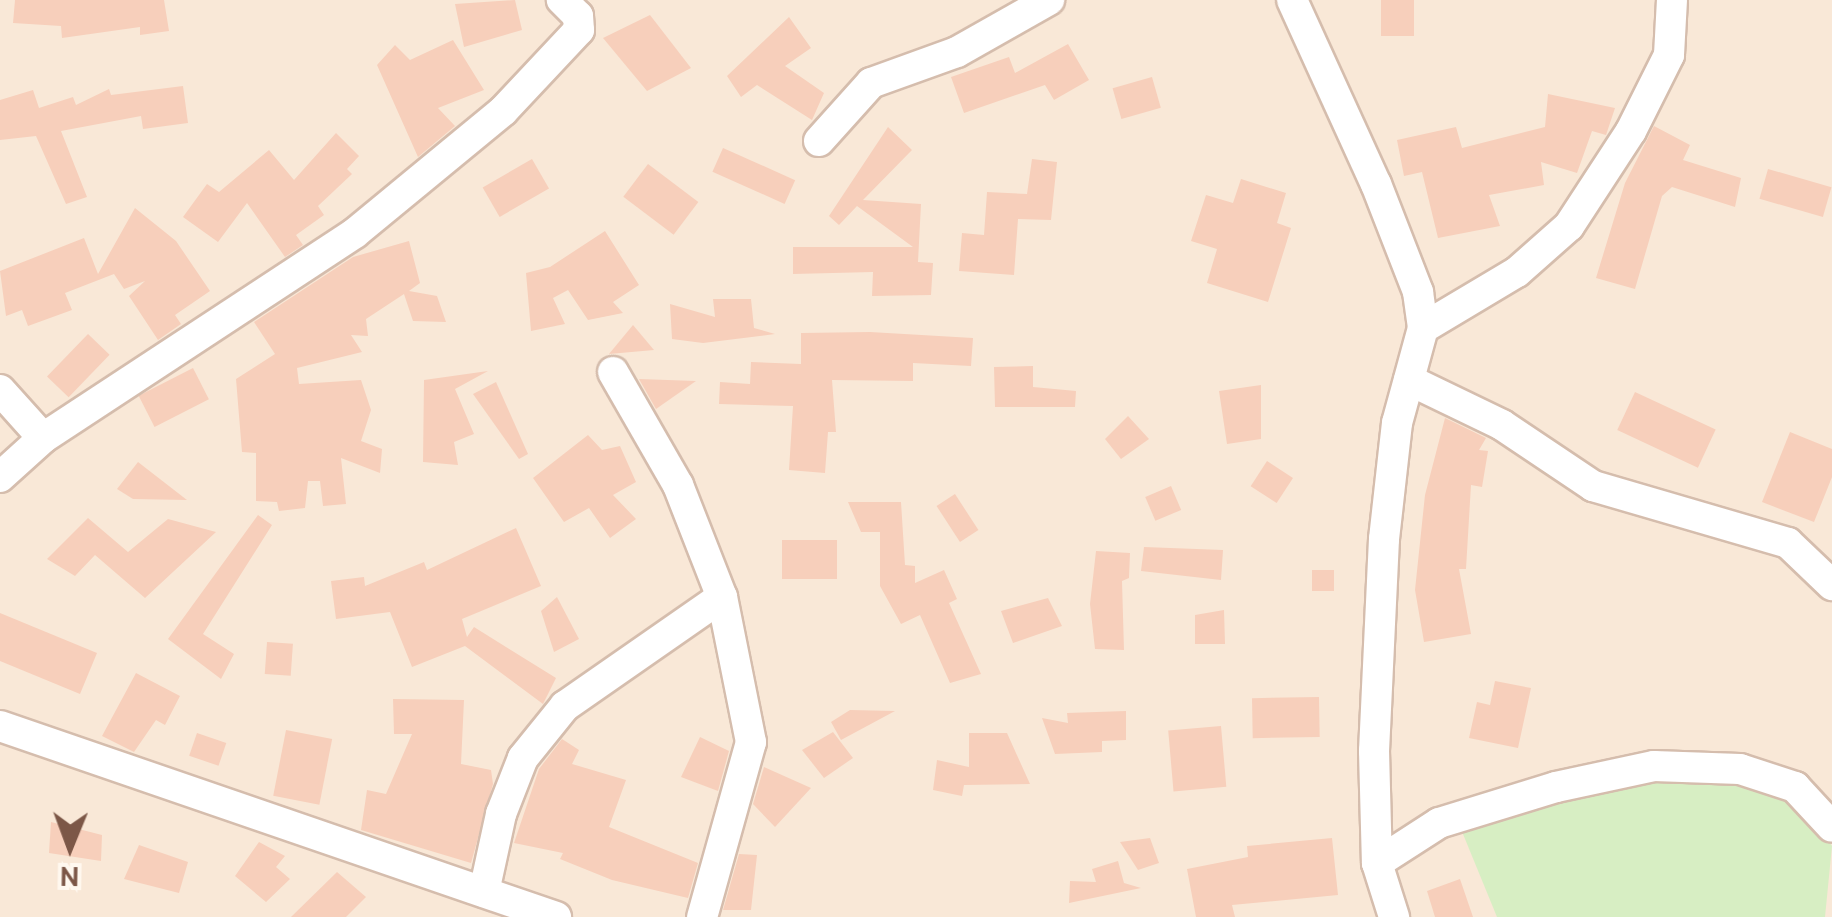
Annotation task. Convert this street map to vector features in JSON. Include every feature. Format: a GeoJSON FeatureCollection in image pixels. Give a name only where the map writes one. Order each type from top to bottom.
{"type":"FeatureCollection","features":[{"type":"Feature","properties":{"kind":"street"},"geometry":{"type":"LineString","coordinates":[[0,476],[43,438],[355,232],[504,110],[580,30],[578,16],[562,0]]}},
{"type":"Feature","properties":{"kind":"street"},"geometry":{"type":"LineString","coordinates":[[819,141],[872,83],[957,52],[1049,0]]}},
{"type":"Feature","properties":{"kind":"street"},"geometry":{"type":"LineString","coordinates":[[1292,0],[1376,184],[1418,292],[1423,328],[1397,423],[1384,539],[1374,751],[1377,862],[1394,917]]}},
{"type":"Feature","properties":{"kind":"street"},"geometry":{"type":"LineString","coordinates":[[1423,328],[1518,272],[1568,226],[1631,131],[1668,56],[1672,0]]}},
{"type":"Feature","properties":{"kind":"street"},"geometry":{"type":"LineString","coordinates":[[614,372],[678,486],[722,598],[751,742],[702,917]]}},
{"type":"Feature","properties":{"kind":"street"},"geometry":{"type":"LineString","coordinates":[[1409,380],[1502,425],[1593,486],[1788,543],[1832,585]]}},
{"type":"Feature","properties":{"kind":"street"},"geometry":{"type":"LineString","coordinates":[[0,390],[43,438]]}},
{"type":"Feature","properties":{"kind":"street"},"geometry":{"type":"LineString","coordinates":[[484,892],[501,814],[523,758],[564,706],[722,598]]}},
{"type":"Feature","properties":{"kind":"street"},"geometry":{"type":"LineString","coordinates":[[0,726],[484,892],[522,911],[556,917]]}},
{"type":"Feature","properties":{"kind":"street"},"geometry":{"type":"LineString","coordinates":[[1377,862],[1438,824],[1556,787],[1654,766],[1758,775],[1795,788],[1832,827]]}},
{"type":"Feature","properties":{"kind":"shaded area"},"geometry":{"type":"Polygon","coordinates":[[[0,0],[1832,0],[1832,917],[0,917],[0,0]]]}},
{"type":"Feature","properties":{"kind":"green space"},"geometry":{"type":"Polygon","coordinates":[[[1671,770],[1789,787],[1832,846],[1825,917],[1497,917],[1456,817],[1671,770]]]}},
{"type":"Feature","properties":{"kind":"building"},"geometry":{"type":"Polygon","coordinates":[[[15,0],[164,0],[169,31],[140,35],[140,27],[62,38],[61,26],[13,23],[15,0]]]}},
{"type":"Feature","properties":{"kind":"building"},"geometry":{"type":"Polygon","coordinates":[[[515,0],[522,30],[464,47],[455,4],[515,0]]]}},
{"type":"Feature","properties":{"kind":"building"},"geometry":{"type":"Polygon","coordinates":[[[1381,0],[1414,0],[1414,36],[1381,36],[1381,0]]]}},
{"type":"Feature","properties":{"kind":"building"},"geometry":{"type":"Polygon","coordinates":[[[650,15],[691,68],[647,91],[603,38],[650,15]]]}},
{"type":"Feature","properties":{"kind":"building"},"geometry":{"type":"Polygon","coordinates":[[[789,17],[811,48],[785,66],[824,93],[812,120],[757,85],[741,97],[727,76],[789,17]]]}},
{"type":"Feature","properties":{"kind":"building"},"geometry":{"type":"Polygon","coordinates":[[[453,40],[484,90],[438,108],[455,126],[418,157],[377,65],[395,45],[410,60],[453,40]]]}},
{"type":"Feature","properties":{"kind":"building"},"geometry":{"type":"Polygon","coordinates":[[[1068,44],[1089,80],[1054,100],[1045,85],[964,113],[951,77],[1009,57],[1015,73],[1068,44]]]}},
{"type":"Feature","properties":{"kind":"building"},"geometry":{"type":"Polygon","coordinates":[[[1152,77],[1161,108],[1121,119],[1113,88],[1152,77]]]}},
{"type":"Feature","properties":{"kind":"building"},"geometry":{"type":"Polygon","coordinates":[[[183,86],[188,123],[143,129],[141,116],[61,131],[87,197],[66,204],[36,136],[0,140],[0,100],[33,90],[39,108],[73,97],[76,105],[109,89],[111,95],[183,86]]]}},
{"type":"Feature","properties":{"kind":"building"},"geometry":{"type":"Polygon","coordinates":[[[1548,94],[1615,108],[1606,135],[1592,131],[1577,173],[1541,162],[1544,185],[1489,195],[1500,226],[1438,238],[1422,172],[1404,176],[1397,140],[1456,127],[1462,148],[1545,127],[1548,94]]]}},
{"type":"Feature","properties":{"kind":"building"},"geometry":{"type":"Polygon","coordinates":[[[1654,126],[1690,145],[1683,160],[1741,178],[1735,207],[1672,187],[1662,196],[1635,289],[1596,278],[1625,183],[1654,126]]]}},
{"type":"Feature","properties":{"kind":"building"},"geometry":{"type":"Polygon","coordinates":[[[888,127],[912,150],[863,200],[921,204],[918,262],[933,263],[931,295],[872,296],[873,272],[793,274],[793,247],[913,247],[857,206],[839,225],[829,216],[888,127]]]}},
{"type":"Feature","properties":{"kind":"building"},"geometry":{"type":"Polygon","coordinates":[[[336,133],[359,156],[347,169],[352,174],[318,206],[324,215],[296,235],[303,245],[285,257],[247,203],[218,242],[183,217],[207,184],[219,192],[269,150],[294,180],[336,133]]]}},
{"type":"Feature","properties":{"kind":"building"},"geometry":{"type":"Polygon","coordinates":[[[723,148],[795,180],[785,204],[712,172],[723,148]]]}},
{"type":"Feature","properties":{"kind":"building"},"geometry":{"type":"Polygon","coordinates":[[[532,159],[549,188],[500,217],[483,188],[532,159]]]}},
{"type":"Feature","properties":{"kind":"building"},"geometry":{"type":"Polygon","coordinates":[[[1032,159],[1057,162],[1051,220],[1018,219],[1014,275],[959,271],[962,233],[984,235],[987,192],[1027,194],[1032,159]]]}},
{"type":"Feature","properties":{"kind":"building"},"geometry":{"type":"Polygon","coordinates":[[[648,164],[698,202],[674,235],[623,197],[648,164]]]}},
{"type":"Feature","properties":{"kind":"building"},"geometry":{"type":"Polygon","coordinates":[[[1768,169],[1831,187],[1823,217],[1759,199],[1768,169]]]}},
{"type":"Feature","properties":{"kind":"building"},"geometry":{"type":"Polygon","coordinates":[[[1241,179],[1286,193],[1277,223],[1291,228],[1268,302],[1207,283],[1217,249],[1191,241],[1206,195],[1233,203],[1241,179]]]}},
{"type":"Feature","properties":{"kind":"building"},"geometry":{"type":"Polygon","coordinates":[[[135,208],[176,241],[210,291],[175,315],[181,324],[158,340],[129,296],[145,281],[124,289],[114,274],[65,293],[72,310],[28,326],[22,310],[6,316],[0,271],[84,238],[98,274],[135,208]]]}},
{"type":"Feature","properties":{"kind":"building"},"geometry":{"type":"Polygon","coordinates":[[[605,231],[639,285],[613,302],[623,313],[588,320],[568,290],[553,298],[565,324],[531,331],[526,273],[550,267],[605,231]]]}},
{"type":"Feature","properties":{"kind":"building"},"geometry":{"type":"Polygon","coordinates":[[[409,241],[420,283],[409,291],[437,296],[446,322],[413,321],[404,294],[366,319],[368,336],[351,335],[362,352],[297,368],[299,384],[361,380],[371,410],[361,441],[382,449],[380,473],[341,458],[346,504],[323,506],[320,481],[308,481],[305,508],[279,511],[277,502],[256,501],[256,453],[242,452],[236,379],[275,354],[254,322],[353,257],[409,241]]]}},
{"type":"Feature","properties":{"kind":"building"},"geometry":{"type":"Polygon","coordinates":[[[713,299],[751,299],[754,328],[775,334],[703,343],[672,339],[670,304],[715,317],[713,299]]]}},
{"type":"Feature","properties":{"kind":"building"},"geometry":{"type":"Polygon","coordinates":[[[633,325],[654,350],[609,354],[633,325]]]}},
{"type":"Feature","properties":{"kind":"building"},"geometry":{"type":"Polygon","coordinates":[[[870,332],[973,338],[971,366],[913,363],[913,381],[832,380],[836,432],[828,432],[825,473],[789,470],[793,406],[719,404],[720,382],[750,384],[751,362],[801,364],[801,333],[870,332]]]}},
{"type":"Feature","properties":{"kind":"building"},"geometry":{"type":"Polygon","coordinates":[[[88,334],[110,355],[69,397],[47,376],[88,334]]]}},
{"type":"Feature","properties":{"kind":"building"},"geometry":{"type":"Polygon","coordinates":[[[1033,366],[1033,387],[1076,391],[1075,407],[995,407],[994,367],[1033,366]]]}},
{"type":"Feature","properties":{"kind":"building"},"geometry":{"type":"Polygon","coordinates":[[[193,368],[209,399],[155,427],[139,396],[193,368]]]}},
{"type":"Feature","properties":{"kind":"building"},"geometry":{"type":"Polygon","coordinates":[[[488,371],[455,389],[474,434],[454,442],[458,465],[423,462],[424,380],[488,371]]]}},
{"type":"Feature","properties":{"kind":"building"},"geometry":{"type":"Polygon","coordinates":[[[639,379],[696,381],[656,409],[639,379]]]}},
{"type":"Feature","properties":{"kind":"building"},"geometry":{"type":"Polygon","coordinates":[[[496,382],[528,454],[519,459],[473,394],[496,382]]]}},
{"type":"Feature","properties":{"kind":"building"},"geometry":{"type":"Polygon","coordinates":[[[1261,385],[1261,439],[1227,444],[1219,391],[1261,385]]]}},
{"type":"Feature","properties":{"kind":"building"},"geometry":{"type":"Polygon","coordinates":[[[1635,392],[1716,430],[1698,468],[1617,430],[1635,392]]]}},
{"type":"Feature","properties":{"kind":"building"},"geometry":{"type":"Polygon","coordinates":[[[1128,416],[1149,439],[1121,459],[1105,439],[1128,416]]]}},
{"type":"Feature","properties":{"kind":"building"},"geometry":{"type":"Polygon","coordinates":[[[1445,418],[1486,438],[1479,450],[1488,451],[1482,487],[1471,485],[1466,569],[1459,569],[1471,634],[1424,642],[1415,590],[1425,495],[1445,418]]]}},
{"type":"Feature","properties":{"kind":"building"},"geometry":{"type":"Polygon","coordinates":[[[1790,432],[1832,449],[1832,477],[1814,522],[1762,502],[1790,432]]]}},
{"type":"Feature","properties":{"kind":"building"},"geometry":{"type":"Polygon","coordinates":[[[588,435],[602,450],[620,446],[636,482],[613,495],[636,519],[610,538],[589,508],[564,522],[533,478],[588,435]]]}},
{"type":"Feature","properties":{"kind":"building"},"geometry":{"type":"Polygon","coordinates":[[[1267,461],[1293,478],[1277,503],[1251,486],[1267,461]]]}},
{"type":"Feature","properties":{"kind":"building"},"geometry":{"type":"Polygon","coordinates":[[[138,462],[187,500],[133,499],[117,489],[138,462]]]}},
{"type":"Feature","properties":{"kind":"building"},"geometry":{"type":"Polygon","coordinates":[[[1171,486],[1181,510],[1155,521],[1145,497],[1171,486]]]}},
{"type":"Feature","properties":{"kind":"building"},"geometry":{"type":"Polygon","coordinates":[[[955,494],[978,530],[960,542],[937,506],[955,494]]]}},
{"type":"Feature","properties":{"kind":"building"},"geometry":{"type":"Polygon","coordinates":[[[848,502],[901,502],[905,565],[915,566],[915,583],[944,570],[957,599],[949,603],[981,674],[950,683],[920,615],[901,624],[880,586],[880,532],[861,532],[848,502]]]}},
{"type":"Feature","properties":{"kind":"building"},"geometry":{"type":"Polygon","coordinates":[[[258,515],[272,525],[203,634],[234,654],[221,679],[168,639],[258,515]]]}},
{"type":"Feature","properties":{"kind":"building"},"geometry":{"type":"Polygon","coordinates":[[[88,518],[128,552],[168,519],[216,532],[145,598],[95,555],[75,576],[47,559],[88,518]]]}},
{"type":"Feature","properties":{"kind":"building"},"geometry":{"type":"Polygon","coordinates":[[[516,528],[541,586],[462,619],[467,637],[474,627],[556,678],[543,704],[465,646],[412,667],[390,612],[336,619],[331,581],[364,577],[365,586],[424,562],[427,570],[516,528]]]}},
{"type":"Feature","properties":{"kind":"building"},"geometry":{"type":"Polygon","coordinates":[[[782,540],[837,540],[837,579],[782,579],[782,540]]]}},
{"type":"Feature","properties":{"kind":"building"},"geometry":{"type":"Polygon","coordinates":[[[1144,547],[1223,550],[1221,580],[1141,571],[1144,547]]]}},
{"type":"Feature","properties":{"kind":"building"},"geometry":{"type":"Polygon","coordinates":[[[1096,551],[1130,553],[1129,578],[1122,581],[1124,650],[1095,649],[1090,604],[1096,551]]]}},
{"type":"Feature","properties":{"kind":"building"},"geometry":{"type":"Polygon","coordinates":[[[1312,570],[1334,570],[1334,591],[1312,591],[1312,570]]]}},
{"type":"Feature","properties":{"kind":"building"},"geometry":{"type":"Polygon","coordinates":[[[557,597],[579,639],[554,652],[541,611],[557,597]]]}},
{"type":"Feature","properties":{"kind":"building"},"geometry":{"type":"Polygon","coordinates":[[[1048,598],[1062,626],[1013,643],[1001,611],[1048,598]]]}},
{"type":"Feature","properties":{"kind":"building"},"geometry":{"type":"Polygon","coordinates":[[[1224,610],[1225,644],[1195,644],[1195,615],[1224,610]]]}},
{"type":"Feature","properties":{"kind":"building"},"geometry":{"type":"Polygon","coordinates":[[[0,613],[97,653],[80,694],[0,661],[0,613]]]}},
{"type":"Feature","properties":{"kind":"building"},"geometry":{"type":"Polygon","coordinates":[[[267,642],[293,644],[291,676],[265,674],[267,642]]]}},
{"type":"Feature","properties":{"kind":"building"},"geometry":{"type":"Polygon","coordinates":[[[136,673],[180,696],[165,725],[156,720],[134,752],[102,736],[136,673]]]}},
{"type":"Feature","properties":{"kind":"building"},"geometry":{"type":"Polygon","coordinates":[[[1495,681],[1531,688],[1518,748],[1469,738],[1477,702],[1490,705],[1495,681]]]}},
{"type":"Feature","properties":{"kind":"building"},"geometry":{"type":"Polygon","coordinates":[[[1319,697],[1320,737],[1253,738],[1252,698],[1319,697]]]}},
{"type":"Feature","properties":{"kind":"building"},"geometry":{"type":"Polygon","coordinates":[[[393,699],[464,700],[461,764],[491,770],[493,784],[471,863],[361,830],[367,790],[386,794],[412,734],[394,734],[393,699]]]}},
{"type":"Feature","properties":{"kind":"building"},"geometry":{"type":"Polygon","coordinates":[[[850,710],[895,711],[841,740],[831,722],[850,710]]]}},
{"type":"Feature","properties":{"kind":"building"},"geometry":{"type":"Polygon","coordinates":[[[1126,711],[1126,740],[1102,741],[1102,752],[1055,754],[1042,718],[1068,723],[1067,713],[1126,711]]]}},
{"type":"Feature","properties":{"kind":"building"},"geometry":{"type":"Polygon","coordinates":[[[1221,726],[1226,787],[1174,791],[1168,731],[1221,726]]]}},
{"type":"Feature","properties":{"kind":"building"},"geometry":{"type":"Polygon","coordinates":[[[286,730],[332,739],[319,805],[273,796],[286,730]]]}},
{"type":"Feature","properties":{"kind":"building"},"geometry":{"type":"Polygon","coordinates":[[[833,732],[853,758],[824,778],[802,750],[833,732]]]}},
{"type":"Feature","properties":{"kind":"building"},"geometry":{"type":"Polygon","coordinates":[[[197,733],[226,743],[218,766],[189,756],[197,733]]]}},
{"type":"Feature","properties":{"kind":"building"},"geometry":{"type":"Polygon","coordinates":[[[969,733],[1007,733],[1030,784],[964,785],[962,796],[933,790],[937,760],[969,767],[969,733]]]}},
{"type":"Feature","properties":{"kind":"building"},"geometry":{"type":"Polygon","coordinates":[[[700,737],[729,751],[718,791],[681,777],[700,737]]]}},
{"type":"Feature","properties":{"kind":"building"},"geometry":{"type":"Polygon","coordinates":[[[562,739],[579,750],[572,764],[626,780],[609,827],[698,863],[688,898],[612,880],[560,859],[563,853],[514,843],[539,769],[562,739]]]}},
{"type":"Feature","properties":{"kind":"building"},"geometry":{"type":"Polygon","coordinates":[[[764,767],[811,788],[775,827],[753,804],[764,767]]]}},
{"type":"Feature","properties":{"kind":"building"},"geometry":{"type":"Polygon","coordinates":[[[51,822],[102,835],[101,861],[49,853],[51,822]]]}},
{"type":"Feature","properties":{"kind":"building"},"geometry":{"type":"Polygon","coordinates":[[[1150,838],[1159,863],[1138,870],[1120,842],[1150,838]]]}},
{"type":"Feature","properties":{"kind":"building"},"geometry":{"type":"Polygon","coordinates":[[[1332,838],[1338,895],[1232,905],[1235,917],[1196,917],[1187,869],[1248,857],[1247,846],[1332,838]]]}},
{"type":"Feature","properties":{"kind":"building"},"geometry":{"type":"Polygon","coordinates":[[[259,842],[285,856],[276,867],[290,879],[266,902],[235,876],[259,842]]]}},
{"type":"Feature","properties":{"kind":"building"},"geometry":{"type":"Polygon","coordinates":[[[139,845],[188,862],[179,893],[124,879],[139,845]]]}},
{"type":"Feature","properties":{"kind":"building"},"geometry":{"type":"Polygon","coordinates":[[[739,854],[757,855],[751,910],[723,910],[739,854]]]}},
{"type":"Feature","properties":{"kind":"building"},"geometry":{"type":"Polygon","coordinates":[[[1118,861],[1124,883],[1141,888],[1069,903],[1070,881],[1096,882],[1092,869],[1118,861]]]}},
{"type":"Feature","properties":{"kind":"building"},"geometry":{"type":"Polygon","coordinates":[[[337,872],[366,897],[346,917],[291,917],[337,872]]]}},
{"type":"Feature","properties":{"kind":"building"},"geometry":{"type":"Polygon","coordinates":[[[1460,879],[1473,917],[1435,917],[1427,891],[1460,879]]]}}]}
